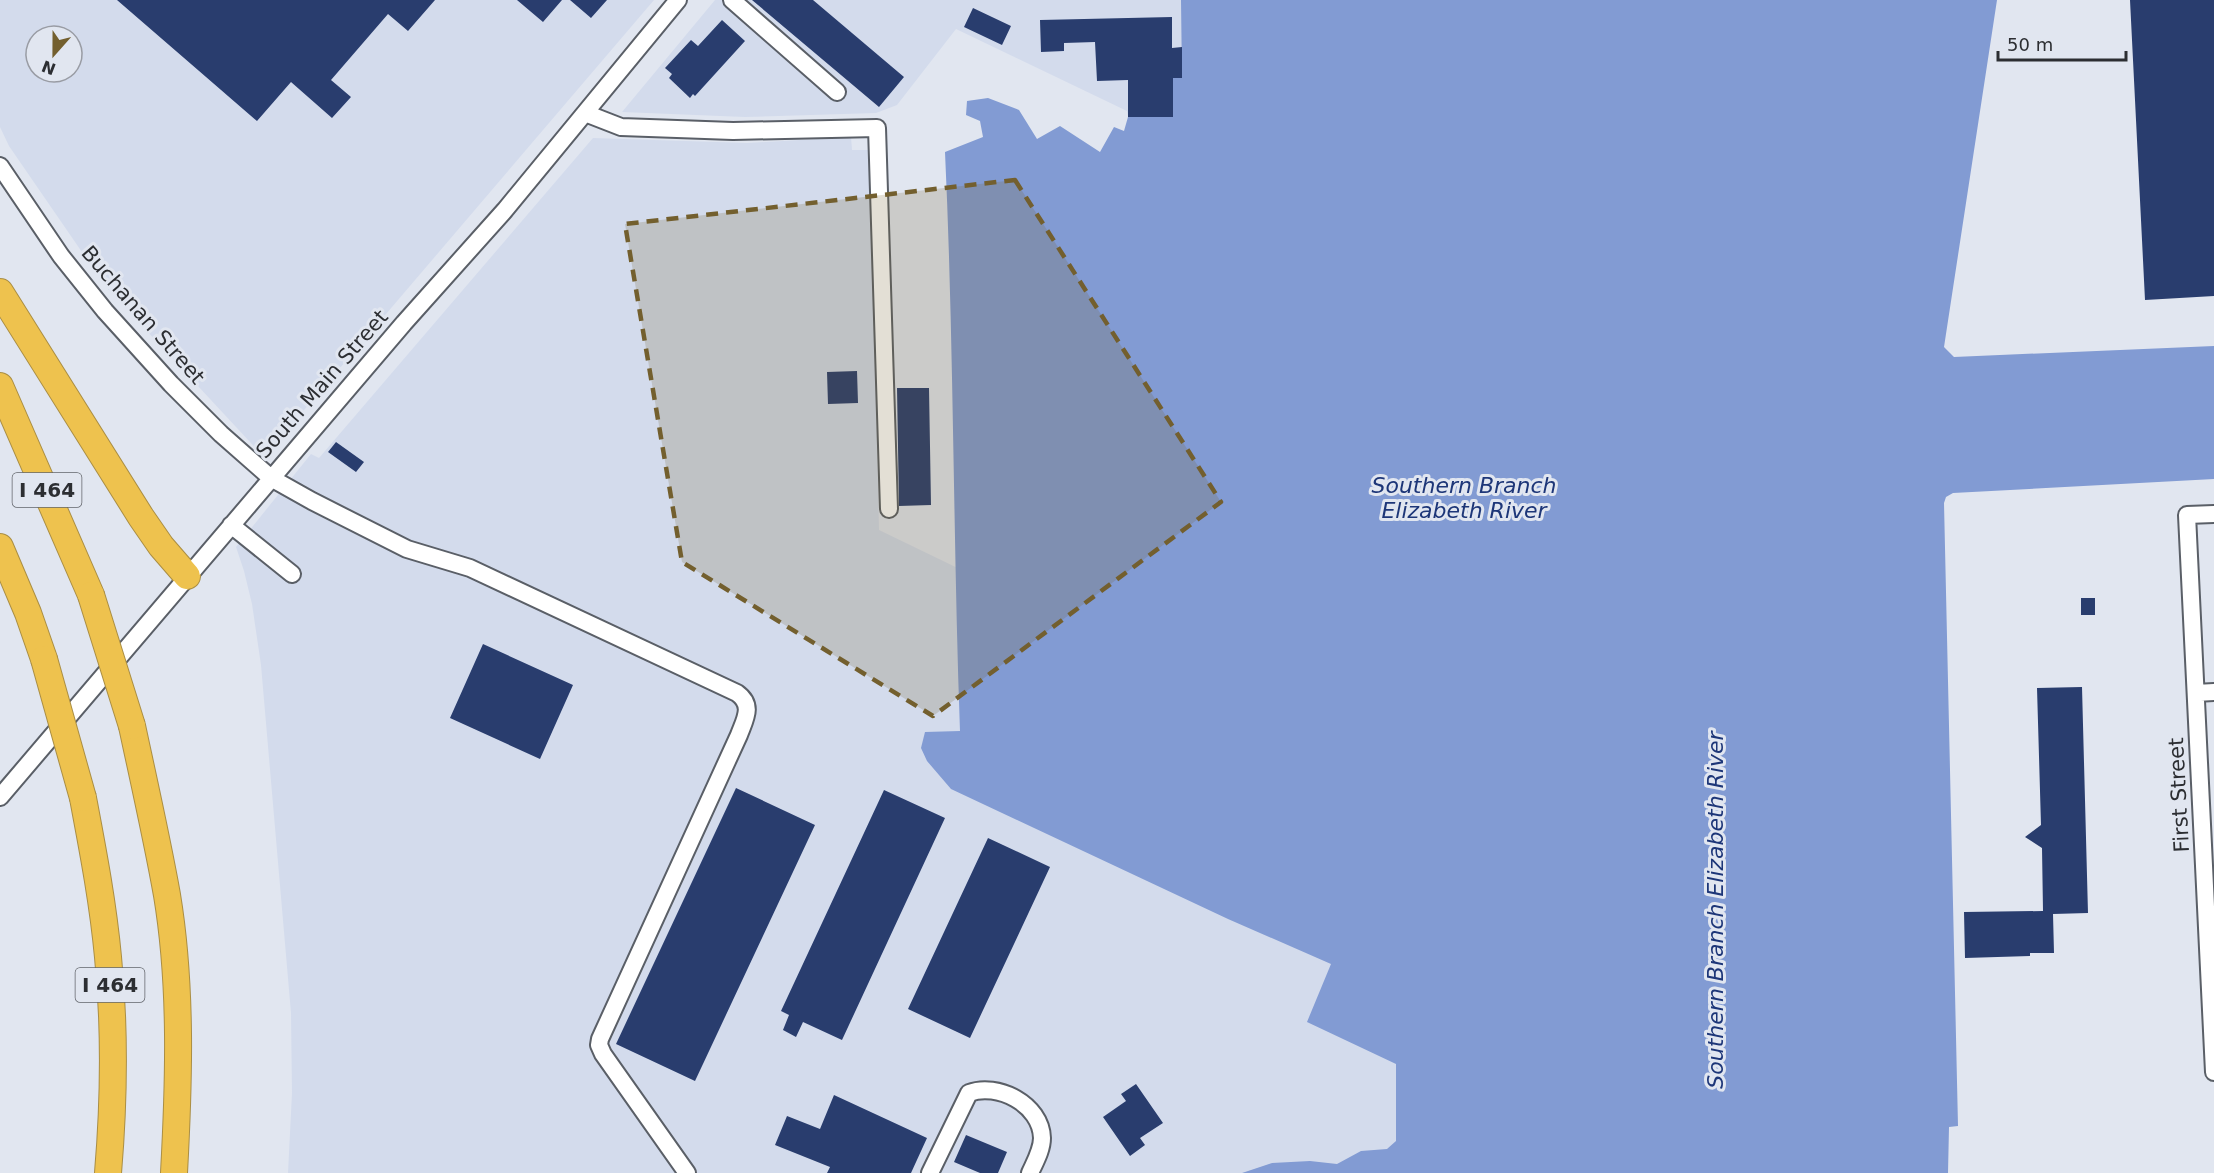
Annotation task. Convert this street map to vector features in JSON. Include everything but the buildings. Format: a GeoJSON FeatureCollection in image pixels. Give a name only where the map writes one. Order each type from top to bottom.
{"type":"FeatureCollection","features":[{"type":"Feature","properties":{"kind":"highway"},"geometry":{"type":"LineString","coordinates":[[0,292],[141,517],[161,546],[187,576]]}},
{"type":"Feature","properties":{"kind":"highway","name":"I 464"},"geometry":{"type":"LineString","coordinates":[[0,386],[91,596],[132,726],[167,897],[178,1048],[174,1173]]}},
{"type":"Feature","properties":{"kind":"highway","name":"I 464"},"geometry":{"type":"LineString","coordinates":[[0,547],[44,660],[83,798],[98,877],[108,957],[111,1004],[112,1097],[108,1173]]}},
{"type":"Feature","properties":{"kind":"street","name":"South Main Street"},"geometry":{"type":"LineString","coordinates":[[0,797],[404,323],[505,210],[678,0]]}},
{"type":"Feature","properties":{"kind":"street"},"geometry":{"type":"LineString","coordinates":[[732,0],[837,92]]}},
{"type":"Feature","properties":{"kind":"street"},"geometry":{"type":"LineString","coordinates":[[585,113],[621,127],[733,130],[877,128],[890,509]]}},
{"type":"Feature","properties":{"kind":"street","name":"Buchanan Street"},"geometry":{"type":"LineString","coordinates":[[0,166],[61,256],[105,311],[171,384],[221,434],[271,478],[407,549],[470,568],[744,698],[748,706],[747,713],[738,735],[599,1045],[603,1054],[687,1173]]}},
{"type":"Feature","properties":{"kind":"street","name":"First Street"},"geometry":{"type":"LineString","coordinates":[[2214,514],[2187,515],[2211,921],[2214,1072]]}},
{"type":"Feature","properties":{"kind":"street"},"geometry":{"type":"LineString","coordinates":[[231,525],[292,574]]}},
{"type":"Feature","properties":{"kind":"street"},"geometry":{"type":"LineString","coordinates":[[2196,693],[2214,692]]}},
{"type":"Feature","properties":{"kind":"street"},"geometry":{"type":"LineString","coordinates":[[930,1173],[969,1093],[980,1089],[993,1090],[1007,1095],[1024,1104],[1033,1114],[1042,1137],[1040,1150],[1030,1173]]}},
{"type":"Feature","properties":{"kind":"highlighted area"},"geometry":{"type":"Polygon","coordinates":[[[1015,180],[1221,502],[933,716],[682,562],[625,224],[1015,180]]]}},
{"type":"Feature","properties":{"kind":"shaded area"},"geometry":{"type":"Polygon","coordinates":[[[0,0],[654,0],[264,457],[106,287],[9,146],[0,127],[0,0]]]}},
{"type":"Feature","properties":{"kind":"shaded area"},"geometry":{"type":"Polygon","coordinates":[[[715,0],[1446,0],[1261,116],[1128,117],[1127,111],[956,29],[897,105],[876,113],[745,117],[622,112],[715,0]]]}},
{"type":"Feature","properties":{"kind":"shaded area"},"geometry":{"type":"Polygon","coordinates":[[[851,137],[852,150],[871,150],[879,530],[1152,662],[1467,1173],[288,1173],[292,1093],[291,1013],[261,665],[252,604],[236,547],[311,454],[319,458],[593,138],[747,143],[851,137]]]}},
{"type":"Feature","properties":{"kind":"water","name":"Southern Branch Elizabeth River"},"geometry":{"type":"Polygon","coordinates":[[[1181,0],[1997,0],[1944,347],[1954,357],[2214,346],[2214,479],[1953,493],[1946,497],[1944,503],[1958,1126],[1949,1127],[1948,1173],[1242,1173],[1272,1163],[1310,1161],[1337,1164],[1361,1151],[1387,1149],[1396,1141],[1396,1064],[1307,1022],[1331,964],[1228,919],[951,789],[927,761],[921,748],[925,732],[960,731],[945,152],[983,137],[980,121],[966,115],[967,101],[988,98],[1019,110],[1037,139],[1060,126],[1100,152],[1114,127],[1124,131],[1128,117],[1173,117],[1173,78],[1182,78],[1181,0]]]}}]}
